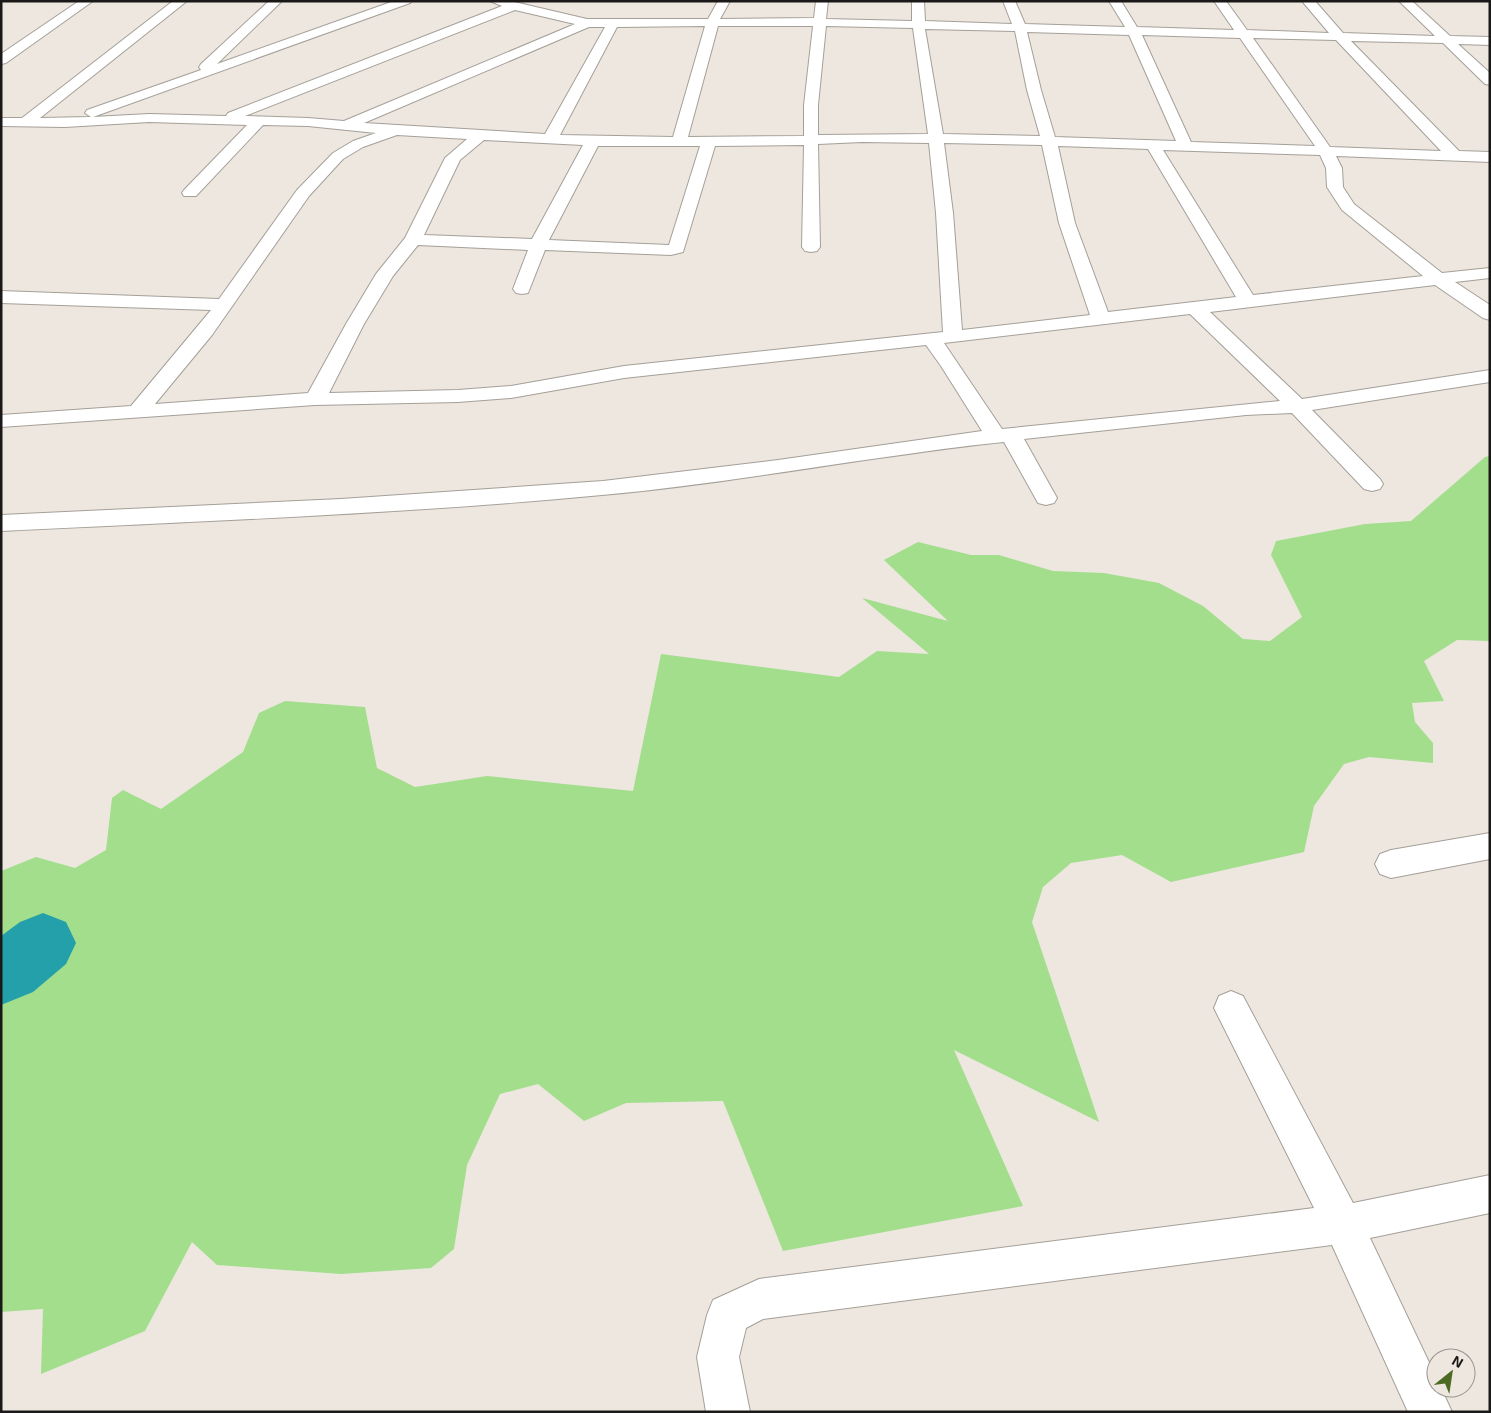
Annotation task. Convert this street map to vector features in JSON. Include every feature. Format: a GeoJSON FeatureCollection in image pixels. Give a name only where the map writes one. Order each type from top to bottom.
{"type":"FeatureCollection","features":[{"type":"Feature","properties":{"kind":"street"},"geometry":{"type":"LineString","coordinates":[[1,60],[87,1]]}},
{"type":"Feature","properties":{"kind":"street"},"geometry":{"type":"LineString","coordinates":[[26,122],[181,1]]}},
{"type":"Feature","properties":{"kind":"street"},"geometry":{"type":"LineString","coordinates":[[198,74],[276,1]]}},
{"type":"Feature","properties":{"kind":"street"},"geometry":{"type":"LineString","coordinates":[[343,23],[364,1]]}},
{"type":"Feature","properties":{"kind":"street"},"geometry":{"type":"LineString","coordinates":[[65,123],[406,1]]}},
{"type":"Feature","properties":{"kind":"street"},"geometry":{"type":"LineString","coordinates":[[496,1],[587,23],[819,22],[1490,41]]}},
{"type":"Feature","properties":{"kind":"street"},"geometry":{"type":"LineString","coordinates":[[679,141],[713,21],[724,1]]}},
{"type":"Feature","properties":{"kind":"street"},"geometry":{"type":"LineString","coordinates":[[811,247],[811,105],[822,1]]}},
{"type":"Feature","properties":{"kind":"street"},"geometry":{"type":"LineString","coordinates":[[918,1],[917,26],[936,139],[946,227],[953,336]]}},
{"type":"Feature","properties":{"kind":"street"},"geometry":{"type":"LineString","coordinates":[[1009,1],[1020,28],[1034,90],[1049,141],[1067,222],[1101,320]]}},
{"type":"Feature","properties":{"kind":"street"},"geometry":{"type":"LineString","coordinates":[[1114,1],[1134,32],[1186,147]]}},
{"type":"Feature","properties":{"kind":"street"},"geometry":{"type":"LineString","coordinates":[[1220,1],[1326,150],[1334,168],[1335,187],[1348,208],[1438,279],[1490,314]]}},
{"type":"Feature","properties":{"kind":"street"},"geometry":{"type":"LineString","coordinates":[[1308,1],[1340,37],[1455,156]]}},
{"type":"Feature","properties":{"kind":"street"},"geometry":{"type":"LineString","coordinates":[[1405,1],[1490,81]]}},
{"type":"Feature","properties":{"kind":"street"},"geometry":{"type":"LineString","coordinates":[[220,121],[514,6]]}},
{"type":"Feature","properties":{"kind":"street"},"geometry":{"type":"LineString","coordinates":[[346,125],[587,23]]}},
{"type":"Feature","properties":{"kind":"street"},"geometry":{"type":"LineString","coordinates":[[550,139],[612,24]]}},
{"type":"Feature","properties":{"kind":"street"},"geometry":{"type":"LineString","coordinates":[[1,122],[65,123],[149,118],[308,122],[399,131],[594,141],[936,139],[1049,141],[1490,157]]}},
{"type":"Feature","properties":{"kind":"street"},"geometry":{"type":"LineString","coordinates":[[190,194],[258,122]]}},
{"type":"Feature","properties":{"kind":"street"},"geometry":{"type":"LineString","coordinates":[[136,412],[205,330],[303,193],[338,156],[358,144],[399,131]]}},
{"type":"Feature","properties":{"kind":"street"},"geometry":{"type":"LineString","coordinates":[[315,399],[384,274],[413,240],[453,158],[480,136]]}},
{"type":"Feature","properties":{"kind":"street"},"geometry":{"type":"LineString","coordinates":[[522,289],[538,245],[594,141]]}},
{"type":"Feature","properties":{"kind":"street"},"geometry":{"type":"LineString","coordinates":[[413,240],[670,250],[677,248],[680,244],[709,141]]}},
{"type":"Feature","properties":{"kind":"street"},"geometry":{"type":"LineString","coordinates":[[1152,144],[1248,302]]}},
{"type":"Feature","properties":{"kind":"street"},"geometry":{"type":"LineString","coordinates":[[1,421],[315,399],[458,396],[511,392],[624,372],[1101,320],[1490,273]]}},
{"type":"Feature","properties":{"kind":"street"},"geometry":{"type":"LineString","coordinates":[[1,297],[224,305]]}},
{"type":"Feature","properties":{"kind":"street"},"geometry":{"type":"LineString","coordinates":[[1196,309],[1297,406],[1372,484]]}},
{"type":"Feature","properties":{"kind":"street"},"geometry":{"type":"LineString","coordinates":[[931,339],[1003,435],[1046,498]]}},
{"type":"Feature","properties":{"kind":"street"},"geometry":{"type":"LineString","coordinates":[[1,523],[342,507],[603,488],[778,467],[1003,435],[1246,409],[1297,406],[1490,376]]}},
{"type":"Feature","properties":{"kind":"street"},"geometry":{"type":"LineString","coordinates":[[1391,864],[1490,846]]}},
{"type":"Feature","properties":{"kind":"street"},"geometry":{"type":"LineString","coordinates":[[1231,1008],[1343,1224],[1430,1412]]}},
{"type":"Feature","properties":{"kind":"street"},"geometry":{"type":"LineString","coordinates":[[728,1412],[718,1357],[728,1315],[759,1299],[1343,1224],[1490,1194]]}},
{"type":"Feature","properties":{"kind":"green space"},"geometry":{"type":"Polygon","coordinates":[[[1490,456],[1490,641],[1457,640],[1424,661],[1444,701],[1412,703],[1415,722],[1433,743],[1433,763],[1369,757],[1344,764],[1314,806],[1304,852],[1171,882],[1122,855],[1071,863],[1043,887],[1032,922],[1099,1122],[954,1050],[1023,1206],[783,1251],[723,1101],[626,1103],[584,1121],[538,1084],[500,1094],[467,1165],[454,1249],[431,1268],[341,1274],[217,1265],[192,1242],[145,1331],[41,1374],[43,1309],[1,1312],[1,871],[36,857],[75,868],[106,850],[112,798],[123,790],[161,809],[243,752],[259,713],[285,701],[365,707],[377,768],[415,787],[487,776],[633,791],[661,654],[839,677],[877,651],[929,654],[862,598],[948,621],[884,560],[918,542],[971,555],[999,555],[1053,571],[1104,573],[1159,583],[1203,606],[1243,639],[1270,641],[1302,617],[1271,555],[1276,541],[1365,524],[1411,521],[1485,457],[1490,456]]]}},
{"type":"Feature","properties":{"kind":"waterway"},"geometry":{"type":"LineString","coordinates":[[1,973],[9,970],[43,943]]}}]}
